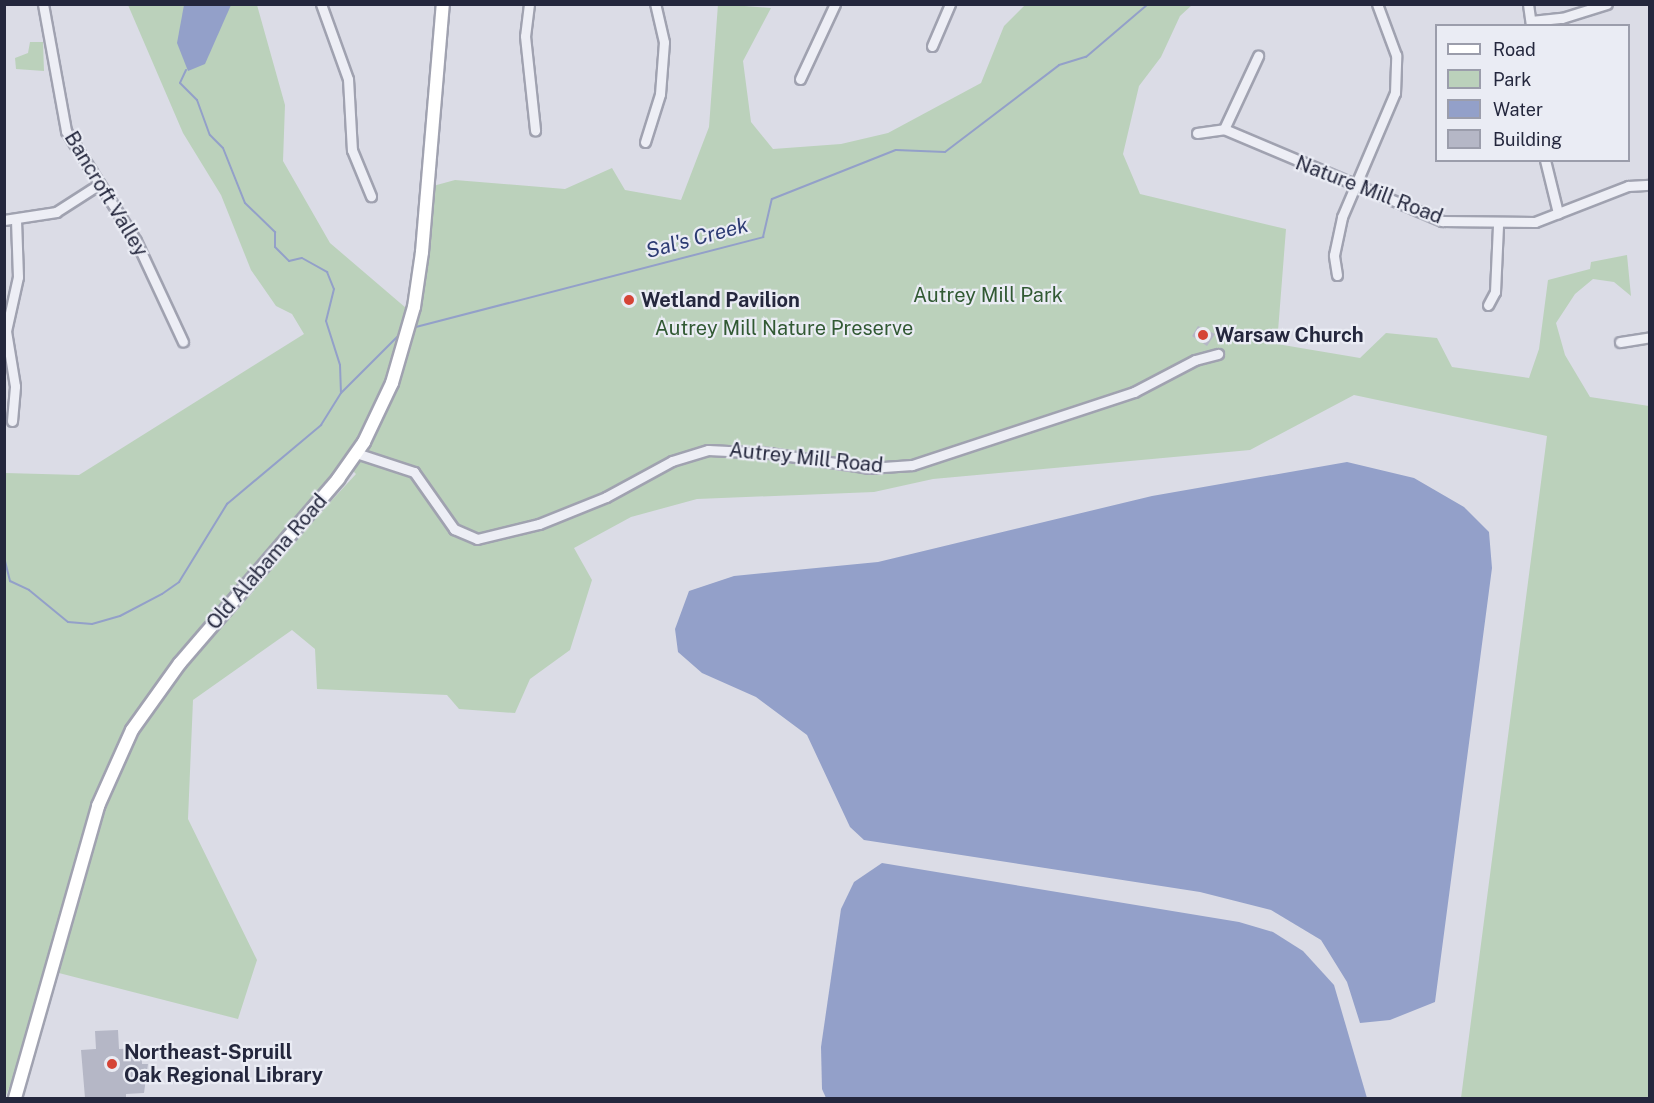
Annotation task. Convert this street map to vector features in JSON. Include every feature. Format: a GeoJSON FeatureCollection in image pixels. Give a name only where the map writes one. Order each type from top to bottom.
{"type":"FeatureCollection","features":[{"type":"Feature","properties":{"kind":"main road","name":"Old Alabama Road"},"geometry":{"type":"LineString","coordinates":[[15,1098],[98,806],[132,730],[180,663],[356,453],[392,383],[414,307],[443,4]]}},
{"type":"Feature","properties":{"kind":"street","name":"Bancroft Valley"},"geometry":{"type":"LineString","coordinates":[[43,4],[66,131],[98,185],[136,241],[183,342]]}},
{"type":"Feature","properties":{"kind":"street"},"geometry":{"type":"LineString","coordinates":[[321,4],[348,79],[352,150],[371,195]]}},
{"type":"Feature","properties":{"kind":"street"},"geometry":{"type":"LineString","coordinates":[[529,4],[525,36],[535,130]]}},
{"type":"Feature","properties":{"kind":"street"},"geometry":{"type":"LineString","coordinates":[[645,142],[660,94],[664,42],[655,4]]}},
{"type":"Feature","properties":{"kind":"street"},"geometry":{"type":"LineString","coordinates":[[800,78],[835,4]]}},
{"type":"Feature","properties":{"kind":"street"},"geometry":{"type":"LineString","coordinates":[[932,46],[950,4]]}},
{"type":"Feature","properties":{"kind":"street"},"geometry":{"type":"LineString","coordinates":[[1337,275],[1334,255],[1354,187],[1395,93],[1396,55],[1377,4]]}},
{"type":"Feature","properties":{"kind":"street"},"geometry":{"type":"LineString","coordinates":[[1528,4],[1531,23],[1562,18],[1607,4]]}},
{"type":"Feature","properties":{"kind":"street"},"geometry":{"type":"LineString","coordinates":[[1197,133],[1224,129],[1258,56]]}},
{"type":"Feature","properties":{"kind":"street","name":"Nature Mill Road"},"geometry":{"type":"LineString","coordinates":[[1224,129],[1354,187],[1442,221],[1498,225],[1535,222],[1628,186],[1650,185]]}},
{"type":"Feature","properties":{"kind":"street"},"geometry":{"type":"LineString","coordinates":[[1545,162],[1558,213]]}},
{"type":"Feature","properties":{"kind":"street"},"geometry":{"type":"LineString","coordinates":[[4,220],[16,221],[56,212],[98,185]]}},
{"type":"Feature","properties":{"kind":"street"},"geometry":{"type":"LineString","coordinates":[[12,421],[15,386],[6,331],[18,277],[16,221]]}},
{"type":"Feature","properties":{"kind":"street"},"geometry":{"type":"LineString","coordinates":[[1488,305],[1495,292],[1498,225]]}},
{"type":"Feature","properties":{"kind":"street"},"geometry":{"type":"LineString","coordinates":[[1620,342],[1650,337]]}},
{"type":"Feature","properties":{"kind":"street","name":"Autrey Mill Road"},"geometry":{"type":"LineString","coordinates":[[356,453],[414,472],[454,529],[477,539],[539,524],[606,497],[672,461],[708,450],[769,453],[869,468],[912,465],[1134,392],[1195,360],[1218,354]]}},
{"type":"Feature","properties":{"kind":"green space"},"geometry":{"type":"Polygon","coordinates":[[[718,4],[771,8],[743,61],[751,122],[773,149],[841,144],[888,133],[981,83],[1004,26],[1025,5],[1192,5],[1180,16],[1161,57],[1139,86],[1123,154],[1140,194],[1286,229],[1277,344],[1360,358],[1386,333],[1437,338],[1452,367],[1529,378],[1539,349],[1548,280],[1590,269],[1591,262],[1627,255],[1631,296],[1614,282],[1593,279],[1575,294],[1556,323],[1565,355],[1590,397],[1649,406],[1649,1098],[1461,1098],[1547,436],[1354,395],[1250,450],[933,479],[874,492],[697,499],[631,517],[574,548],[592,580],[570,650],[530,679],[515,713],[459,709],[447,695],[317,689],[315,649],[292,630],[193,700],[188,819],[257,960],[238,1019],[55,972],[5,1098],[5,473],[79,475],[304,334],[292,314],[276,306],[251,270],[221,195],[183,133],[128,5],[257,5],[285,105],[283,161],[330,243],[413,314],[433,186],[455,180],[565,189],[612,168],[625,190],[681,200],[709,127],[718,4]],[[349,467],[287,549],[356,474],[349,467]]]}},
{"type":"Feature","properties":{"kind":"green space"},"geometry":{"type":"Polygon","coordinates":[[[30,42],[43,42],[44,71],[16,69],[15,58],[28,53],[30,42]]]}},
{"type":"Feature","properties":{"kind":"water"},"geometry":{"type":"Polygon","coordinates":[[[184,5],[231,5],[205,64],[188,71],[177,43],[184,5]]]}},
{"type":"Feature","properties":{"kind":"water"},"geometry":{"type":"Polygon","coordinates":[[[1347,462],[1414,478],[1464,507],[1489,532],[1492,568],[1435,1002],[1390,1020],[1360,1023],[1347,982],[1321,940],[1271,910],[1200,892],[864,840],[850,827],[807,735],[756,697],[702,673],[678,652],[675,629],[689,591],[734,576],[878,562],[1152,496],[1347,462]]]}},
{"type":"Feature","properties":{"kind":"water"},"geometry":{"type":"Polygon","coordinates":[[[882,863],[1239,922],[1273,932],[1303,951],[1334,985],[1367,1098],[826,1098],[822,1089],[821,1047],[841,909],[854,882],[882,863]]]}},
{"type":"Feature","properties":{"kind":"building","name":"Warsaw Church"},"geometry":{"type":"Polygon","coordinates":[[[1198,326],[1215,334],[1207,346],[1192,336],[1198,326]]]}},
{"type":"Feature","properties":{"kind":"building","name":"Northeast-Spruill Oak Regional Library"},"geometry":{"type":"Polygon","coordinates":[[[118,1030],[119,1049],[141,1048],[142,1064],[148,1064],[144,1093],[126,1094],[126,1098],[85,1098],[81,1050],[96,1049],[95,1031],[118,1030]]]}},
{"type":"Feature","properties":{"kind":"waterway","name":"Sal's Creek"},"geometry":{"type":"LineString","coordinates":[[412,328],[763,237],[772,199],[896,150],[945,152],[1059,65],[1086,57],[1148,4]]}},
{"type":"Feature","properties":{"kind":"waterway"},"geometry":{"type":"LineString","coordinates":[[186,70],[180,83],[197,100],[210,135],[223,148],[245,203],[275,232],[275,247],[289,261],[302,258],[327,272],[334,289],[326,321],[340,365],[341,393]]}},
{"type":"Feature","properties":{"kind":"waterway"},"geometry":{"type":"LineString","coordinates":[[4,557],[10,581],[29,590],[68,622],[92,624],[120,616],[162,594],[179,582],[227,504],[321,425],[341,393],[402,332]]}},
{"type":"Feature","properties":{"kind":"place","name":"Wetland Pavilion"},"geometry":{"type":"Point","coordinates":[629,300]}},
{"type":"Feature","properties":{"kind":"place","name":"Warsaw Church"},"geometry":{"type":"Point","coordinates":[1203,335]}},
{"type":"Feature","properties":{"kind":"place","name":"Northeast-Spruill Oak Regional Library"},"geometry":{"type":"Point","coordinates":[112,1064]}},
{"type":"Feature","properties":{"kind":"park label","name":"Autrey Mill Park"},"geometry":{"type":"Point","coordinates":[988,295]}},
{"type":"Feature","properties":{"kind":"park label","name":"Autrey Mill Nature Preserve"},"geometry":{"type":"Point","coordinates":[784,328]}}]}
